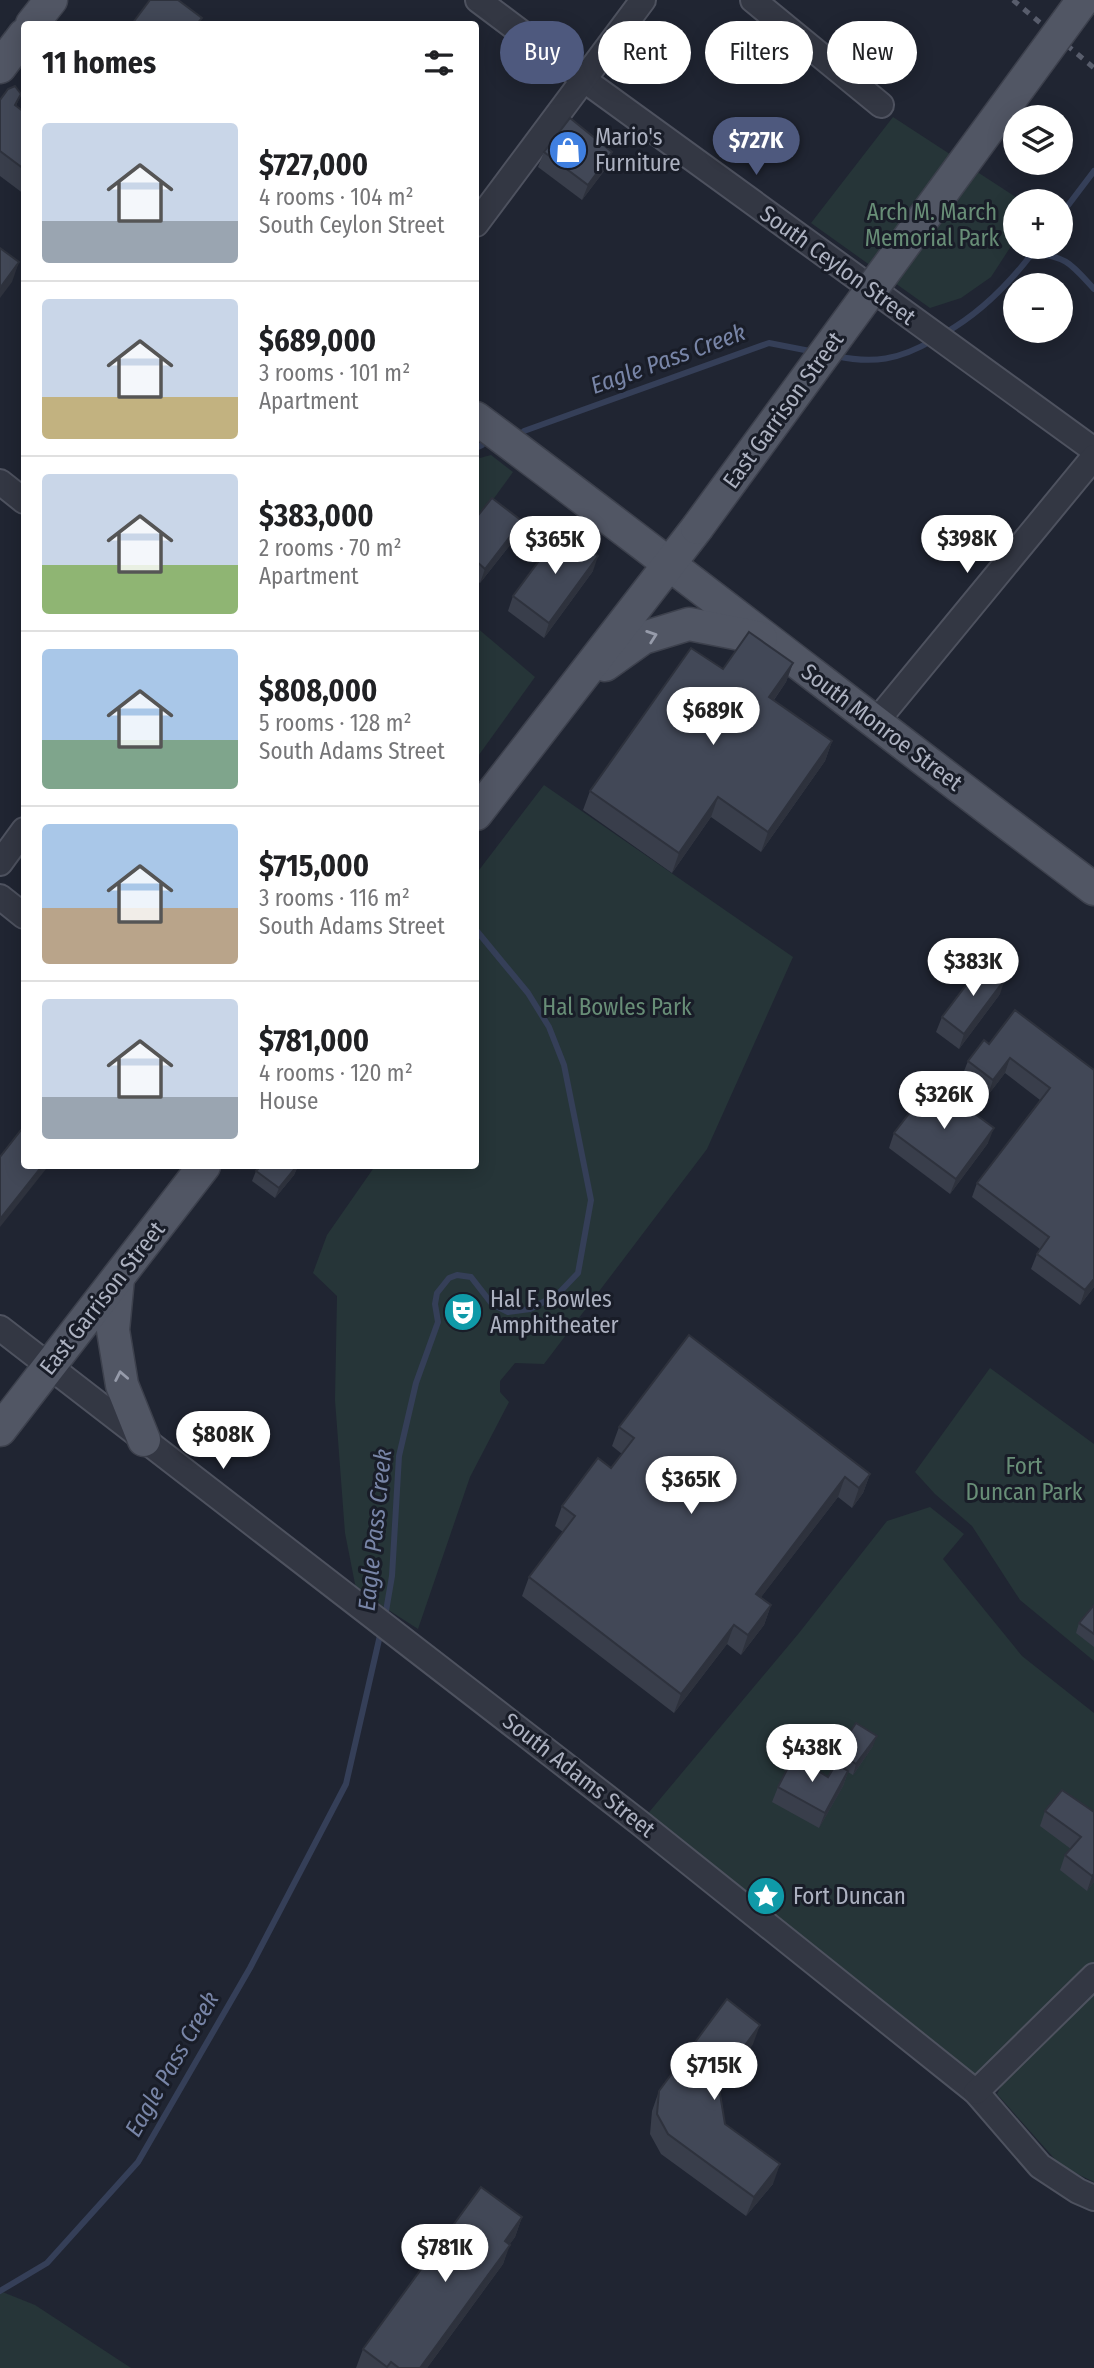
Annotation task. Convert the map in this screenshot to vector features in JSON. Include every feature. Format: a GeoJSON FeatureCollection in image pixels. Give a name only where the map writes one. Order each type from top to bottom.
{"type":"FeatureCollection","features":[{"type":"Feature","properties":{"kind":"main road"},"geometry":{"type":"LineString","coordinates":[[34,21],[51,0]]}},
{"type":"Feature","properties":{"kind":"main road","name":"East Garrison Street"},"geometry":{"type":"LineString","coordinates":[[479,810],[671,564],[1083,0]]}},
{"type":"Feature","properties":{"kind":"main road"},"geometry":{"type":"LineString","coordinates":[[7,67],[21,41]]}},
{"type":"Feature","properties":{"kind":"main road","name":"South Monroe Street"},"geometry":{"type":"LineString","coordinates":[[479,420],[1094,889]]}},
{"type":"Feature","properties":{"kind":"main road"},"geometry":{"type":"LineString","coordinates":[[575,687],[643,638],[689,624],[768,640]]}},
{"type":"Feature","properties":{"kind":"main road","name":"East Garrison Street"},"geometry":{"type":"LineString","coordinates":[[0,1430],[202,1169]]}},
{"type":"Feature","properties":{"kind":"main road"},"geometry":{"type":"LineString","coordinates":[[118,1278],[113,1330],[122,1385],[144,1440]]}},
{"type":"Feature","properties":{"kind":"street","name":"South Ceylon Street"},"geometry":{"type":"LineString","coordinates":[[478,0],[506,21]]}},
{"type":"Feature","properties":{"kind":"street"},"geometry":{"type":"LineString","coordinates":[[584,78],[643,0]]}},
{"type":"Feature","properties":{"kind":"street"},"geometry":{"type":"LineString","coordinates":[[753,0],[881,105]]}},
{"type":"Feature","properties":{"kind":"street","name":"South Ceylon Street"},"geometry":{"type":"LineString","coordinates":[[584,80],[1094,450]]}},
{"type":"Feature","properties":{"kind":"street"},"geometry":{"type":"LineString","coordinates":[[479,220],[579,84]]}},
{"type":"Feature","properties":{"kind":"street"},"geometry":{"type":"LineString","coordinates":[[875,723],[1094,457]]}},
{"type":"Feature","properties":{"kind":"street"},"geometry":{"type":"LineString","coordinates":[[0,482],[21,498]]}},
{"type":"Feature","properties":{"kind":"street"},"geometry":{"type":"LineString","coordinates":[[0,863],[21,834]]}},
{"type":"Feature","properties":{"kind":"street"},"geometry":{"type":"LineString","coordinates":[[0,897],[21,914]]}},
{"type":"Feature","properties":{"kind":"street","name":"South Adams Street"},"geometry":{"type":"LineString","coordinates":[[0,1328],[640,1822],[976,2092],[1041,2165],[1078,2191],[1094,2198]]}},
{"type":"Feature","properties":{"kind":"street"},"geometry":{"type":"LineString","coordinates":[[976,2092],[1094,1976]]}},
{"type":"Feature","properties":{"kind":"green space","name":"Arch M. March Memorial Park"},"geometry":{"type":"Polygon","coordinates":[[[893,117],[1004,189],[1003,258],[991,277],[961,298],[930,308],[811,223],[893,117]]]}},
{"type":"Feature","properties":{"kind":"green space"},"geometry":{"type":"Polygon","coordinates":[[[491,455],[513,472],[479,519],[479,458],[491,455]]]}},
{"type":"Feature","properties":{"kind":"green space"},"geometry":{"type":"Polygon","coordinates":[[[479,630],[535,677],[479,755],[479,630]]]}},
{"type":"Feature","properties":{"kind":"green space","name":"Hal Bowles Park"},"geometry":{"type":"Polygon","coordinates":[[[544,785],[793,957],[707,1149],[544,1364],[515,1363],[500,1381],[500,1392],[509,1402],[470,1477],[418,1629],[356,1589],[345,1533],[335,1400],[337,1296],[313,1273],[327,1235],[373,1169],[479,1169],[479,870],[544,785]]]}},
{"type":"Feature","properties":{"kind":"green space","name":"Fort Duncan Park"},"geometry":{"type":"Polygon","coordinates":[[[990,1368],[1094,1444],[1094,1661],[1020,1600],[972,1526],[935,1494],[915,1472],[990,1368]]]}},
{"type":"Feature","properties":{"kind":"green space","name":"Fort Duncan Park"},"geometry":{"type":"Polygon","coordinates":[[[930,1507],[964,1534],[943,1559],[1022,1656],[1094,1713],[1094,1962],[973,2080],[645,1817],[799,1633],[887,1521],[930,1507]]]}},
{"type":"Feature","properties":{"kind":"green space"},"geometry":{"type":"Polygon","coordinates":[[[1094,1976],[1094,2182],[1061,2166],[997,2094],[1023,2045],[1094,1976]]]}},
{"type":"Feature","properties":{"kind":"green space"},"geometry":{"type":"Polygon","coordinates":[[[0,2291],[35,2305],[131,2368],[0,2368],[0,2291]]]}},
{"type":"Feature","properties":{"kind":"building"},"geometry":{"type":"Polygon","coordinates":[[[150,0],[178,0],[202,18],[200,21],[134,21],[150,0]]]}},
{"type":"Feature","properties":{"kind":"building"},"geometry":{"type":"Polygon","coordinates":[[[15,86],[21,94],[15,105],[21,110],[21,167],[0,151],[0,100],[8,89],[15,86]]]}},
{"type":"Feature","properties":{"kind":"building"},"geometry":{"type":"Polygon","coordinates":[[[570,118],[612,152],[588,185],[544,152],[570,118]]]}},
{"type":"Feature","properties":{"kind":"building"},"geometry":{"type":"Polygon","coordinates":[[[0,248],[19,262],[0,288],[0,248]]]}},
{"type":"Feature","properties":{"kind":"building"},"geometry":{"type":"Polygon","coordinates":[[[492,498],[522,521],[485,569],[479,564],[479,514],[492,498]]]}},
{"type":"Feature","properties":{"kind":"building"},"geometry":{"type":"Polygon","coordinates":[[[562,530],[598,556],[549,623],[513,596],[562,530]]]}},
{"type":"Feature","properties":{"kind":"building"},"geometry":{"type":"Polygon","coordinates":[[[749,632],[793,663],[769,697],[832,741],[768,832],[718,797],[679,853],[590,791],[691,648],[723,669],[749,632]]]}},
{"type":"Feature","properties":{"kind":"building"},"geometry":{"type":"Polygon","coordinates":[[[983,963],[1005,979],[964,1034],[942,1017],[983,963]]]}},
{"type":"Feature","properties":{"kind":"building"},"geometry":{"type":"Polygon","coordinates":[[[1015,1010],[1094,1070],[1094,1279],[1085,1290],[1037,1254],[1049,1237],[977,1183],[1050,1088],[1010,1058],[993,1080],[968,1061],[984,1040],[989,1044],[1015,1010]]]}},
{"type":"Feature","properties":{"kind":"building"},"geometry":{"type":"Polygon","coordinates":[[[933,1083],[994,1128],[956,1179],[894,1133],[933,1083]]]}},
{"type":"Feature","properties":{"kind":"building"},"geometry":{"type":"Polygon","coordinates":[[[21,1130],[21,1169],[40,1169],[0,1219],[0,1157],[21,1130]]]}},
{"type":"Feature","properties":{"kind":"building"},"geometry":{"type":"Polygon","coordinates":[[[258,1169],[295,1169],[279,1188],[256,1171],[258,1169]]]}},
{"type":"Feature","properties":{"kind":"building"},"geometry":{"type":"Polygon","coordinates":[[[689,1335],[870,1474],[859,1488],[845,1477],[756,1594],[771,1605],[748,1635],[734,1625],[681,1694],[529,1577],[575,1516],[562,1506],[598,1458],[611,1468],[634,1438],[619,1427],[689,1335]]]}},
{"type":"Feature","properties":{"kind":"building"},"geometry":{"type":"Polygon","coordinates":[[[1094,1605],[1094,1634],[1079,1623],[1094,1605]]]}},
{"type":"Feature","properties":{"kind":"building"},"geometry":{"type":"Polygon","coordinates":[[[856,1723],[877,1736],[856,1764],[837,1752],[856,1723]]]}},
{"type":"Feature","properties":{"kind":"building"},"geometry":{"type":"Polygon","coordinates":[[[794,1756],[828,1777],[836,1764],[848,1771],[825,1813],[778,1787],[794,1756]]]}},
{"type":"Feature","properties":{"kind":"building"},"geometry":{"type":"Polygon","coordinates":[[[1062,1790],[1094,1812],[1092,1876],[1065,1855],[1081,1837],[1045,1811],[1062,1790]]]}},
{"type":"Feature","properties":{"kind":"building"},"geometry":{"type":"Polygon","coordinates":[[[727,1999],[760,2025],[718,2082],[725,2124],[780,2164],[754,2197],[668,2134],[657,2114],[659,2091],[727,1999]]]}},
{"type":"Feature","properties":{"kind":"building"},"geometry":{"type":"Polygon","coordinates":[[[481,2187],[522,2217],[505,2241],[510,2245],[420,2368],[399,2368],[391,2362],[387,2367],[363,2349],[481,2187]]]}},
{"type":"Feature","properties":{"kind":"waterway","name":"Eagle Pass Creek"},"geometry":{"type":"LineString","coordinates":[[1073,199],[1094,171]]}},
{"type":"Feature","properties":{"kind":"waterway","name":"Eagle Pass Creek"},"geometry":{"type":"LineString","coordinates":[[945,333],[996,295],[1027,259]]}},
{"type":"Feature","properties":{"kind":"waterway"},"geometry":{"type":"LineString","coordinates":[[1059,259],[1080,273],[1094,289]]}},
{"type":"Feature","properties":{"kind":"waterway","name":"Eagle Pass Creek"},"geometry":{"type":"LineString","coordinates":[[836,356],[874,360],[909,352],[933,340]]}},
{"type":"Feature","properties":{"kind":"waterway","name":"Eagle Pass Creek"},"geometry":{"type":"LineString","coordinates":[[524,431],[769,343],[815,352]]}},
{"type":"Feature","properties":{"kind":"waterway","name":"Eagle Pass Creek"},"geometry":{"type":"LineString","coordinates":[[385,1617],[392,1576],[399,1456],[416,1383],[438,1322],[435,1304],[437,1293],[449,1278],[457,1275],[471,1277],[492,1304],[508,1312],[530,1309],[557,1295],[578,1273],[591,1200],[564,1065],[549,1027],[528,993],[479,934]]}},
{"type":"Feature","properties":{"kind":"waterway","name":"Eagle Pass Creek"},"geometry":{"type":"LineString","coordinates":[[0,2291],[47,2263],[138,2162],[250,1968],[346,1784],[381,1631]]}},
{"type":"Feature","properties":{"kind":"railway"},"geometry":{"type":"LineString","coordinates":[[1013,0],[1094,68]]}},
{"type":"Feature","properties":{"kind":"place","name":"Mario's Furniture"},"geometry":{"type":"Point","coordinates":[568,150]}},
{"type":"Feature","properties":{"kind":"place","name":"Hal F. Bowles Amphitheater"},"geometry":{"type":"Point","coordinates":[463,1312]}},
{"type":"Feature","properties":{"kind":"place","name":"Fort Duncan"},"geometry":{"type":"Point","coordinates":[766,1896]}}]}
